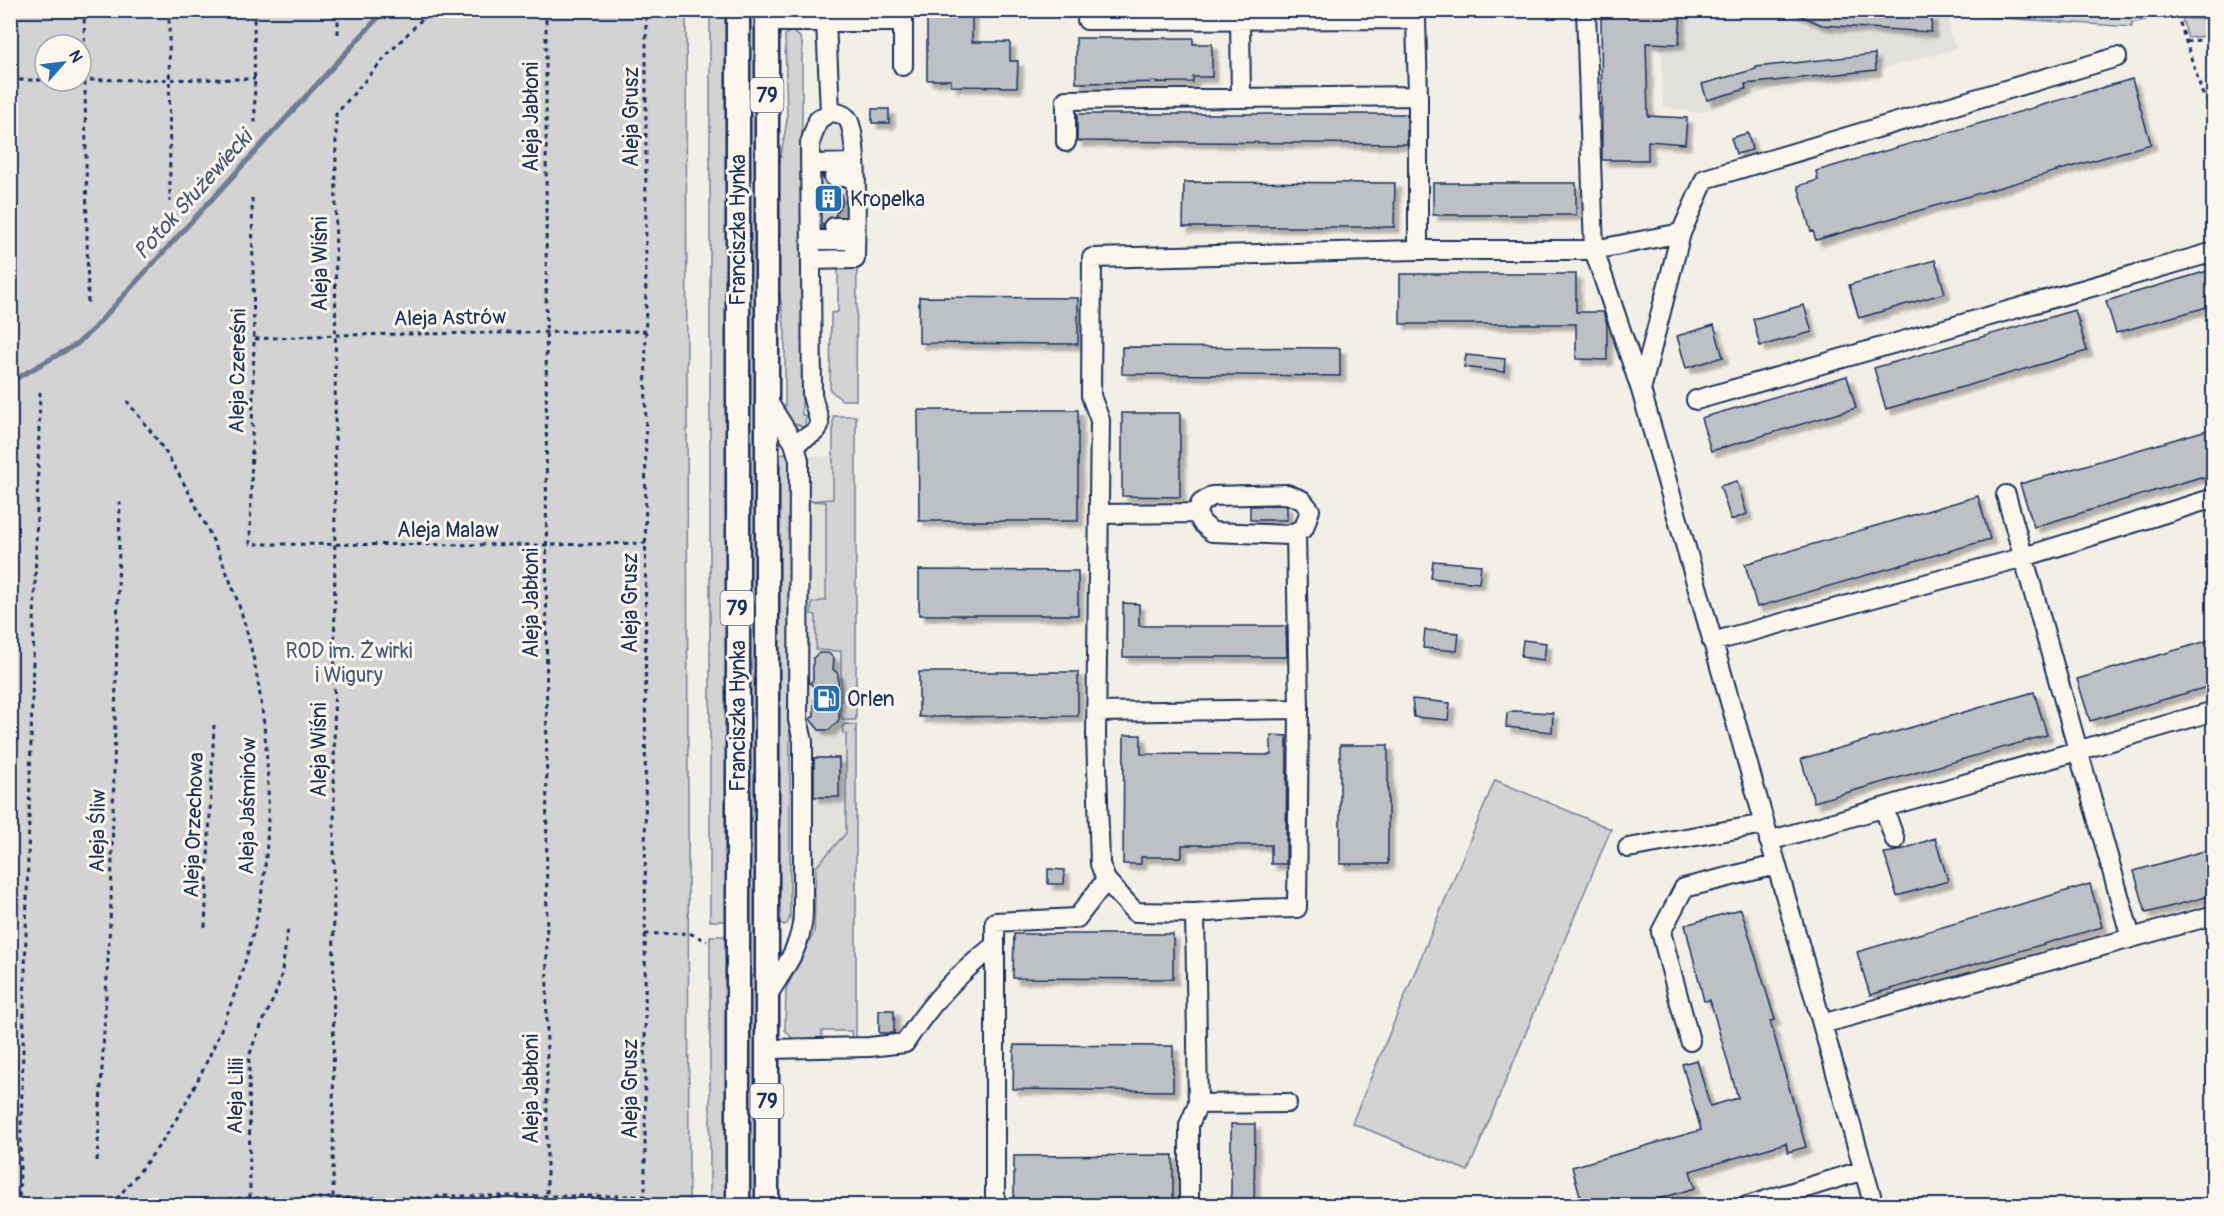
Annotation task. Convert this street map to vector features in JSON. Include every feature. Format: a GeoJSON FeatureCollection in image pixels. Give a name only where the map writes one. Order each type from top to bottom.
{"type":"FeatureCollection","features":[{"type":"Feature","properties":{"kind":"main road","name":"Franciszka Hynka"},"geometry":{"type":"LineString","coordinates":[[738,10],[738,1206]]}},
{"type":"Feature","properties":{"kind":"main road","name":"Franciszka Hynka"},"geometry":{"type":"LineString","coordinates":[[767,16],[767,1206]]}},
{"type":"Feature","properties":{"kind":"lane"},"geometry":{"type":"LineString","coordinates":[[1586,10],[1594,250],[1641,390],[1874,1206]]}},
{"type":"Feature","properties":{"kind":"lane"},"geometry":{"type":"LineString","coordinates":[[767,16],[826,22],[903,16],[903,66]]}},
{"type":"Feature","properties":{"kind":"lane"},"geometry":{"type":"LineString","coordinates":[[1087,20],[1416,19],[1418,250]]}},
{"type":"Feature","properties":{"kind":"lane"},"geometry":{"type":"LineString","coordinates":[[1240,20],[1241,97]]}},
{"type":"Feature","properties":{"kind":"lane"},"geometry":{"type":"LineString","coordinates":[[826,22],[830,112]]}},
{"type":"Feature","properties":{"kind":"lane"},"geometry":{"type":"LineString","coordinates":[[1641,390],[1681,233],[1705,178],[2117,57]]}},
{"type":"Feature","properties":{"kind":"lane"},"geometry":{"type":"LineString","coordinates":[[1066,142],[1066,100],[1418,96]]}},
{"type":"Feature","properties":{"kind":"lane"},"geometry":{"type":"LineString","coordinates":[[794,443],[819,427],[819,416],[812,395],[811,260],[819,223],[810,143],[818,120],[830,112],[842,114],[848,120],[855,144],[855,259],[811,260]]}},
{"type":"Feature","properties":{"kind":"lane"},"geometry":{"type":"LineString","coordinates":[[813,179],[855,176]]}},
{"type":"Feature","properties":{"kind":"lane"},"geometry":{"type":"LineString","coordinates":[[834,183],[855,176]]}},
{"type":"Feature","properties":{"kind":"lane"},"geometry":{"type":"LineString","coordinates":[[819,223],[855,227]]}},
{"type":"Feature","properties":{"kind":"lane"},"geometry":{"type":"LineString","coordinates":[[819,223],[855,227]]}},
{"type":"Feature","properties":{"kind":"lane"},"geometry":{"type":"LineString","coordinates":[[1296,532],[1299,709],[1297,908],[1196,913],[1134,912],[1106,880],[1100,864],[1097,712],[1100,420],[1092,396],[1092,258],[1418,250],[1594,250],[1681,233]]}},
{"type":"Feature","properties":{"kind":"lane"},"geometry":{"type":"LineString","coordinates":[[1696,400],[2214,252]]}},
{"type":"Feature","properties":{"kind":"lane"},"geometry":{"type":"LineString","coordinates":[[767,400],[794,443],[799,460],[798,720],[802,741],[803,923],[795,951],[767,996]]}},
{"type":"Feature","properties":{"kind":"lane"},"geometry":{"type":"LineString","coordinates":[[1287,494],[1302,500],[1310,510],[1304,528],[1289,535],[1212,532],[1202,523],[1196,513],[1201,503],[1212,496],[1287,494]]}},
{"type":"Feature","properties":{"kind":"lane"},"geometry":{"type":"LineString","coordinates":[[2006,495],[2131,938]]}},
{"type":"Feature","properties":{"kind":"lane"},"geometry":{"type":"LineString","coordinates":[[1713,642],[2024,557],[2214,498]]}},
{"type":"Feature","properties":{"kind":"lane"},"geometry":{"type":"LineString","coordinates":[[1099,514],[1196,513]]}},
{"type":"Feature","properties":{"kind":"lane"},"geometry":{"type":"LineString","coordinates":[[1097,712],[1299,709]]}},
{"type":"Feature","properties":{"kind":"lane"},"geometry":{"type":"LineString","coordinates":[[1628,848],[1767,832],[1884,808],[2214,711]]}},
{"type":"Feature","properties":{"kind":"lane"},"geometry":{"type":"LineString","coordinates":[[1884,808],[1895,840]]}},
{"type":"Feature","properties":{"kind":"lane"},"geometry":{"type":"LineString","coordinates":[[1690,1041],[1661,932],[1684,888],[1776,865]]}},
{"type":"Feature","properties":{"kind":"lane"},"geometry":{"type":"LineString","coordinates":[[996,1206],[995,922],[1077,918],[1106,880]]}},
{"type":"Feature","properties":{"kind":"lane"},"geometry":{"type":"LineString","coordinates":[[1189,1206],[1189,1125],[1198,1104],[1196,913]]}},
{"type":"Feature","properties":{"kind":"lane"},"geometry":{"type":"LineString","coordinates":[[1822,1024],[2214,915]]}},
{"type":"Feature","properties":{"kind":"lane"},"geometry":{"type":"LineString","coordinates":[[767,1049],[869,1047],[905,1043],[926,1010],[963,970],[995,945]]}},
{"type":"Feature","properties":{"kind":"lane"},"geometry":{"type":"LineString","coordinates":[[1198,1104],[1287,1103]]}},
{"type":"Feature","properties":{"kind":"lane"},"geometry":{"type":"LineString","coordinates":[[1747,1206],[1782,1201],[1864,1170]]}},
{"type":"Feature","properties":{"kind":"path"},"geometry":{"type":"LineString","coordinates":[[83,33],[84,10]]}},
{"type":"Feature","properties":{"kind":"path"},"geometry":{"type":"LineString","coordinates":[[169,10],[170,202]]}},
{"type":"Feature","properties":{"kind":"path"},"geometry":{"type":"LineString","coordinates":[[254,10],[255,124]]}},
{"type":"Feature","properties":{"kind":"path"},"geometry":{"type":"LineString","coordinates":[[338,10],[338,34]]}},
{"type":"Feature","properties":{"kind":"path","name":"Aleja Wiśni"},"geometry":{"type":"LineString","coordinates":[[333,1206],[336,114],[388,54],[431,10]]}},
{"type":"Feature","properties":{"kind":"path","name":"Aleja Jabłoni"},"geometry":{"type":"LineString","coordinates":[[546,10],[547,1195]]}},
{"type":"Feature","properties":{"kind":"path","name":"Aleja Grusz"},"geometry":{"type":"LineString","coordinates":[[547,1195],[645,1196],[646,10]]}},
{"type":"Feature","properties":{"kind":"path"},"geometry":{"type":"LineString","coordinates":[[2109,10],[2214,17]]}},
{"type":"Feature","properties":{"kind":"path"},"geometry":{"type":"LineString","coordinates":[[2177,14],[2204,98],[2214,105]]}},
{"type":"Feature","properties":{"kind":"path"},"geometry":{"type":"LineString","coordinates":[[2186,42],[2214,38]]}},
{"type":"Feature","properties":{"kind":"path"},"geometry":{"type":"LineString","coordinates":[[93,80],[255,79]]}},
{"type":"Feature","properties":{"kind":"path"},"geometry":{"type":"LineString","coordinates":[[10,80],[33,80]]}},
{"type":"Feature","properties":{"kind":"path"},"geometry":{"type":"LineString","coordinates":[[82,93],[88,307]]}},
{"type":"Feature","properties":{"kind":"path","name":"Aleja Czereśni"},"geometry":{"type":"LineString","coordinates":[[250,544],[254,339],[252,198]]}},
{"type":"Feature","properties":{"kind":"path","name":"Aleja Astrów"},"geometry":{"type":"LineString","coordinates":[[254,339],[335,335],[646,331]]}},
{"type":"Feature","properties":{"kind":"path"},"geometry":{"type":"LineString","coordinates":[[19,1206],[40,392]]}},
{"type":"Feature","properties":{"kind":"path","name":"Aleja Jaśminów"},"geometry":{"type":"LineString","coordinates":[[111,1206],[171,1128],[194,1088],[225,1021],[254,929],[264,871],[267,808],[265,732],[261,703],[251,645],[236,595],[186,487],[167,454],[127,401]]}},
{"type":"Feature","properties":{"kind":"path","name":"Aleja Śliw"},"geometry":{"type":"LineString","coordinates":[[97,1161],[111,903],[120,502]]}},
{"type":"Feature","properties":{"kind":"path","name":"Aleja Malaw"},"geometry":{"type":"LineString","coordinates":[[250,544],[645,543]]}},
{"type":"Feature","properties":{"kind":"path","name":"Aleja Orzechowa"},"geometry":{"type":"LineString","coordinates":[[205,927],[214,725]]}},
{"type":"Feature","properties":{"kind":"path","name":"Aleja Lilii"},"geometry":{"type":"LineString","coordinates":[[250,1198],[249,1059],[281,976],[288,929]]}},
{"type":"Feature","properties":{"kind":"path"},"geometry":{"type":"LineString","coordinates":[[645,934],[689,933],[707,941]]}},
{"type":"Feature","properties":{"kind":"path"},"geometry":{"type":"LineString","coordinates":[[165,1201],[547,1195]]}},
{"type":"Feature","properties":{"kind":"shaded area"},"geometry":{"type":"Polygon","coordinates":[[[1883,10],[1949,14],[1950,31],[1956,49],[1874,72],[1787,85],[1697,113],[1663,106],[1660,11],[1883,10]]]}},
{"type":"Feature","properties":{"kind":"shaded area"},"geometry":{"type":"Polygon","coordinates":[[[858,127],[857,263],[802,265],[801,129],[858,127]]]}},
{"type":"Feature","properties":{"kind":"shaded area"},"geometry":{"type":"Polygon","coordinates":[[[778,456],[856,457],[856,921],[778,922],[778,456]]]}},
{"type":"Feature","properties":{"kind":"green space"},"geometry":{"type":"Polygon","coordinates":[[[2085,10],[2144,15],[2146,20],[2131,23],[2132,27],[1944,14],[1944,11],[2085,10]]]}},
{"type":"Feature","properties":{"kind":"green space","name":"ROD im. Żwirki i Wigury"},"geometry":{"type":"Polygon","coordinates":[[[10,11],[686,11],[689,1205],[11,1205],[10,11]]]}},
{"type":"Feature","properties":{"kind":"green space"},"geometry":{"type":"Polygon","coordinates":[[[710,11],[726,11],[727,921],[710,921],[710,11]]]}},
{"type":"Feature","properties":{"kind":"green space"},"geometry":{"type":"Polygon","coordinates":[[[749,11],[758,11],[757,1206],[749,1205],[749,11]]]}},
{"type":"Feature","properties":{"kind":"green space"},"geometry":{"type":"Polygon","coordinates":[[[2182,18],[2213,20],[2213,35],[2188,38],[2182,18]]]}},
{"type":"Feature","properties":{"kind":"green space"},"geometry":{"type":"Polygon","coordinates":[[[791,31],[799,36],[802,43],[802,415],[806,415],[805,428],[789,421],[785,409],[785,333],[777,272],[779,271],[779,167],[787,120],[785,35],[791,31]]]}},
{"type":"Feature","properties":{"kind":"green space"},"geometry":{"type":"Polygon","coordinates":[[[857,263],[856,400],[842,400],[830,390],[831,313],[838,312],[838,264],[857,263]]]}},
{"type":"Feature","properties":{"kind":"green space"},"geometry":{"type":"Polygon","coordinates":[[[833,416],[856,416],[856,720],[845,720],[841,717],[841,651],[816,650],[816,615],[811,614],[812,603],[826,600],[826,502],[809,501],[833,499],[833,416]]]}},
{"type":"Feature","properties":{"kind":"green space"},"geometry":{"type":"Polygon","coordinates":[[[785,453],[790,456],[790,917],[784,925],[778,922],[778,456],[785,453]]]}},
{"type":"Feature","properties":{"kind":"green space"},"geometry":{"type":"Polygon","coordinates":[[[845,724],[856,725],[856,1041],[852,1041],[851,1031],[822,1031],[822,1042],[795,1041],[785,1030],[786,989],[814,932],[816,867],[846,833],[846,734],[843,733],[842,727],[845,724]]]}},
{"type":"Feature","properties":{"kind":"green space"},"geometry":{"type":"Polygon","coordinates":[[[1495,780],[1611,829],[1468,1171],[1352,1123],[1495,780]]]}},
{"type":"Feature","properties":{"kind":"green space"},"geometry":{"type":"Polygon","coordinates":[[[710,936],[727,936],[727,1205],[710,1205],[710,936]]]}},
{"type":"Feature","properties":{"kind":"building"},"geometry":{"type":"Polygon","coordinates":[[[927,10],[972,10],[972,42],[1010,42],[1010,61],[1018,61],[1017,87],[951,86],[951,80],[927,80],[927,10]]]}},
{"type":"Feature","properties":{"kind":"building"},"geometry":{"type":"Polygon","coordinates":[[[1601,10],[1681,10],[1679,44],[1646,43],[1648,116],[1687,118],[1685,144],[1648,141],[1648,160],[1602,160],[1601,10]]]}},
{"type":"Feature","properties":{"kind":"building"},"geometry":{"type":"Polygon","coordinates":[[[1788,10],[1848,10],[1932,16],[1931,32],[1822,25],[1788,10]]]}},
{"type":"Feature","properties":{"kind":"building"},"geometry":{"type":"Polygon","coordinates":[[[1076,38],[1193,38],[1193,44],[1212,44],[1212,77],[1193,77],[1193,82],[1076,83],[1076,38]]]}},
{"type":"Feature","properties":{"kind":"building"},"geometry":{"type":"Polygon","coordinates":[[[1875,54],[1876,70],[1745,84],[1746,89],[1707,100],[1702,84],[1756,69],[1756,67],[1875,54]]]}},
{"type":"Feature","properties":{"kind":"building"},"geometry":{"type":"Polygon","coordinates":[[[2132,79],[2151,144],[1816,240],[1813,231],[1811,232],[1798,186],[1818,180],[1816,171],[2132,79]]]}},
{"type":"Feature","properties":{"kind":"building"},"geometry":{"type":"Polygon","coordinates":[[[872,109],[889,109],[889,123],[872,123],[872,109]]]}},
{"type":"Feature","properties":{"kind":"building"},"geometry":{"type":"Polygon","coordinates":[[[1077,114],[1407,114],[1407,144],[1077,141],[1077,114]]]}},
{"type":"Feature","properties":{"kind":"building"},"geometry":{"type":"Polygon","coordinates":[[[1748,133],[1752,150],[1736,154],[1731,138],[1748,133]]]}},
{"type":"Feature","properties":{"kind":"building"},"geometry":{"type":"Polygon","coordinates":[[[822,175],[825,183],[834,188],[834,194],[842,194],[842,203],[835,216],[825,221],[823,229],[822,175]]]}},
{"type":"Feature","properties":{"kind":"building"},"geometry":{"type":"Polygon","coordinates":[[[1184,182],[1395,183],[1394,227],[1183,227],[1184,182]]]}},
{"type":"Feature","properties":{"kind":"building"},"geometry":{"type":"Polygon","coordinates":[[[1433,183],[1576,183],[1576,215],[1433,215],[1433,183]]]}},
{"type":"Feature","properties":{"kind":"building"},"geometry":{"type":"Polygon","coordinates":[[[1935,260],[1945,293],[1859,318],[1849,285],[1935,260]]]}},
{"type":"Feature","properties":{"kind":"building"},"geometry":{"type":"Polygon","coordinates":[[[2211,270],[2214,278],[2214,305],[2116,333],[2106,301],[2211,270]]]}},
{"type":"Feature","properties":{"kind":"building"},"geometry":{"type":"Polygon","coordinates":[[[1400,274],[1576,274],[1576,312],[1603,312],[1607,324],[1607,360],[1576,359],[1576,324],[1400,324],[1400,274]]]}},
{"type":"Feature","properties":{"kind":"building"},"geometry":{"type":"Polygon","coordinates":[[[919,297],[1078,298],[1078,344],[919,343],[919,297]]]}},
{"type":"Feature","properties":{"kind":"building"},"geometry":{"type":"Polygon","coordinates":[[[1804,305],[1812,332],[1760,346],[1753,319],[1804,305]]]}},
{"type":"Feature","properties":{"kind":"building"},"geometry":{"type":"Polygon","coordinates":[[[2075,310],[2087,351],[1886,409],[1874,368],[2075,310]]]}},
{"type":"Feature","properties":{"kind":"building"},"geometry":{"type":"Polygon","coordinates":[[[1714,325],[1723,357],[1686,368],[1677,336],[1714,325]]]}},
{"type":"Feature","properties":{"kind":"building"},"geometry":{"type":"Polygon","coordinates":[[[1122,347],[1340,348],[1340,376],[1122,374],[1122,347]]]}},
{"type":"Feature","properties":{"kind":"building"},"geometry":{"type":"Polygon","coordinates":[[[1466,355],[1505,359],[1504,372],[1464,367],[1466,355]]]}},
{"type":"Feature","properties":{"kind":"building"},"geometry":{"type":"Polygon","coordinates":[[[1847,376],[1856,408],[1711,451],[1701,418],[1847,376]]]}},
{"type":"Feature","properties":{"kind":"building"},"geometry":{"type":"Polygon","coordinates":[[[918,410],[1078,410],[1078,521],[919,521],[918,410]]]}},
{"type":"Feature","properties":{"kind":"building"},"geometry":{"type":"Polygon","coordinates":[[[1122,413],[1180,413],[1180,497],[1122,496],[1122,413]]]}},
{"type":"Feature","properties":{"kind":"building"},"geometry":{"type":"Polygon","coordinates":[[[2214,428],[2214,476],[2202,479],[2201,477],[2034,527],[2020,484],[2214,428]]]}},
{"type":"Feature","properties":{"kind":"building"},"geometry":{"type":"Polygon","coordinates":[[[1737,481],[1747,514],[1731,520],[1720,486],[1737,481]]]}},
{"type":"Feature","properties":{"kind":"building"},"geometry":{"type":"Polygon","coordinates":[[[1978,496],[1990,539],[1757,607],[1745,564],[1978,496]]]}},
{"type":"Feature","properties":{"kind":"building"},"geometry":{"type":"Polygon","coordinates":[[[1250,506],[1287,506],[1287,520],[1250,520],[1250,506]]]}},
{"type":"Feature","properties":{"kind":"building"},"geometry":{"type":"Polygon","coordinates":[[[1433,561],[1481,565],[1479,583],[1431,578],[1433,561]]]}},
{"type":"Feature","properties":{"kind":"building"},"geometry":{"type":"Polygon","coordinates":[[[919,570],[1078,571],[1078,615],[919,615],[919,570]]]}},
{"type":"Feature","properties":{"kind":"building"},"geometry":{"type":"Polygon","coordinates":[[[1123,603],[1139,604],[1139,626],[1286,626],[1287,657],[1123,657],[1123,603]]]}},
{"type":"Feature","properties":{"kind":"building"},"geometry":{"type":"Polygon","coordinates":[[[1425,630],[1459,633],[1457,651],[1423,648],[1425,630]]]}},
{"type":"Feature","properties":{"kind":"building"},"geometry":{"type":"Polygon","coordinates":[[[2214,639],[2214,685],[2090,721],[2077,679],[2214,639]]]}},
{"type":"Feature","properties":{"kind":"building"},"geometry":{"type":"Polygon","coordinates":[[[1523,640],[1546,643],[1544,660],[1521,657],[1523,640]]]}},
{"type":"Feature","properties":{"kind":"building","name":"Orlen"},"geometry":{"type":"Polygon","coordinates":[[[819,653],[828,653],[834,658],[833,669],[838,674],[839,720],[829,730],[819,730],[810,719],[814,716],[814,687],[810,683],[813,680],[813,658],[819,653]]]}},
{"type":"Feature","properties":{"kind":"building"},"geometry":{"type":"Polygon","coordinates":[[[919,672],[1078,672],[1078,716],[919,717],[919,672]]]}},
{"type":"Feature","properties":{"kind":"building"},"geometry":{"type":"Polygon","coordinates":[[[2034,692],[2047,735],[1814,802],[1801,759],[2034,692]]]}},
{"type":"Feature","properties":{"kind":"building"},"geometry":{"type":"Polygon","coordinates":[[[1412,699],[1450,703],[1448,720],[1414,717],[1412,699]]]}},
{"type":"Feature","properties":{"kind":"building"},"geometry":{"type":"Polygon","coordinates":[[[1513,711],[1553,713],[1552,732],[1506,727],[1507,713],[1513,711]]]}},
{"type":"Feature","properties":{"kind":"building"},"geometry":{"type":"Polygon","coordinates":[[[1124,735],[1141,735],[1141,754],[1271,755],[1271,735],[1287,736],[1286,864],[1271,864],[1271,845],[1182,845],[1182,857],[1141,857],[1141,864],[1123,864],[1124,735]]]}},
{"type":"Feature","properties":{"kind":"building"},"geometry":{"type":"Polygon","coordinates":[[[1340,745],[1388,745],[1388,864],[1340,864],[1340,745]]]}},
{"type":"Feature","properties":{"kind":"building"},"geometry":{"type":"Polygon","coordinates":[[[814,758],[839,758],[839,797],[814,797],[814,758]]]}},
{"type":"Feature","properties":{"kind":"building"},"geometry":{"type":"Polygon","coordinates":[[[1935,838],[1948,881],[1897,896],[1884,853],[1898,851],[1935,838]]]}},
{"type":"Feature","properties":{"kind":"building"},"geometry":{"type":"Polygon","coordinates":[[[2214,848],[2214,895],[2146,913],[2134,871],[2214,848]]]}},
{"type":"Feature","properties":{"kind":"building"},"geometry":{"type":"Polygon","coordinates":[[[1048,869],[1064,870],[1064,884],[1048,884],[1048,869]]]}},
{"type":"Feature","properties":{"kind":"building"},"geometry":{"type":"Polygon","coordinates":[[[2090,884],[2102,927],[1870,995],[1857,952],[2090,884]]]}},
{"type":"Feature","properties":{"kind":"building"},"geometry":{"type":"Polygon","coordinates":[[[1741,909],[1775,1020],[1770,1021],[1806,1147],[1788,1152],[1786,1143],[1690,1171],[1695,1188],[1635,1206],[1583,1206],[1572,1167],[1701,1130],[1682,1064],[1697,1060],[1710,1106],[1738,1098],[1710,1000],[1704,1001],[1685,925],[1741,909]]]}},
{"type":"Feature","properties":{"kind":"building"},"geometry":{"type":"Polygon","coordinates":[[[1014,934],[1173,934],[1173,979],[1013,978],[1014,934]]]}},
{"type":"Feature","properties":{"kind":"building"},"geometry":{"type":"Polygon","coordinates":[[[879,1010],[894,1010],[894,1033],[879,1033],[879,1010]]]}},
{"type":"Feature","properties":{"kind":"building"},"geometry":{"type":"Polygon","coordinates":[[[1014,1045],[1173,1046],[1173,1091],[1013,1089],[1014,1045]]]}},
{"type":"Feature","properties":{"kind":"building"},"geometry":{"type":"Polygon","coordinates":[[[1231,1124],[1255,1124],[1254,1203],[1231,1202],[1231,1124]]]}},
{"type":"Feature","properties":{"kind":"building"},"geometry":{"type":"Polygon","coordinates":[[[1173,1155],[1173,1200],[1014,1201],[1014,1156],[1173,1155]]]}},
{"type":"Feature","properties":{"kind":"waterway","name":"Potok Służewiecki"},"geometry":{"type":"LineString","coordinates":[[10,382],[77,344],[94,328],[385,10]]}},
{"type":"Feature","properties":{"kind":"tunnel"},"geometry":{"type":"LineString","coordinates":[[816,188],[834,189]]}},
{"type":"Feature","properties":{"kind":"tunnel"},"geometry":{"type":"LineString","coordinates":[[816,215],[834,215]]}},
{"type":"Feature","properties":{"kind":"place","name":"Kropelka"},"geometry":{"type":"Point","coordinates":[829,199]}},
{"type":"Feature","properties":{"kind":"place","name":"Orlen"},"geometry":{"type":"Point","coordinates":[826,699]}}]}
